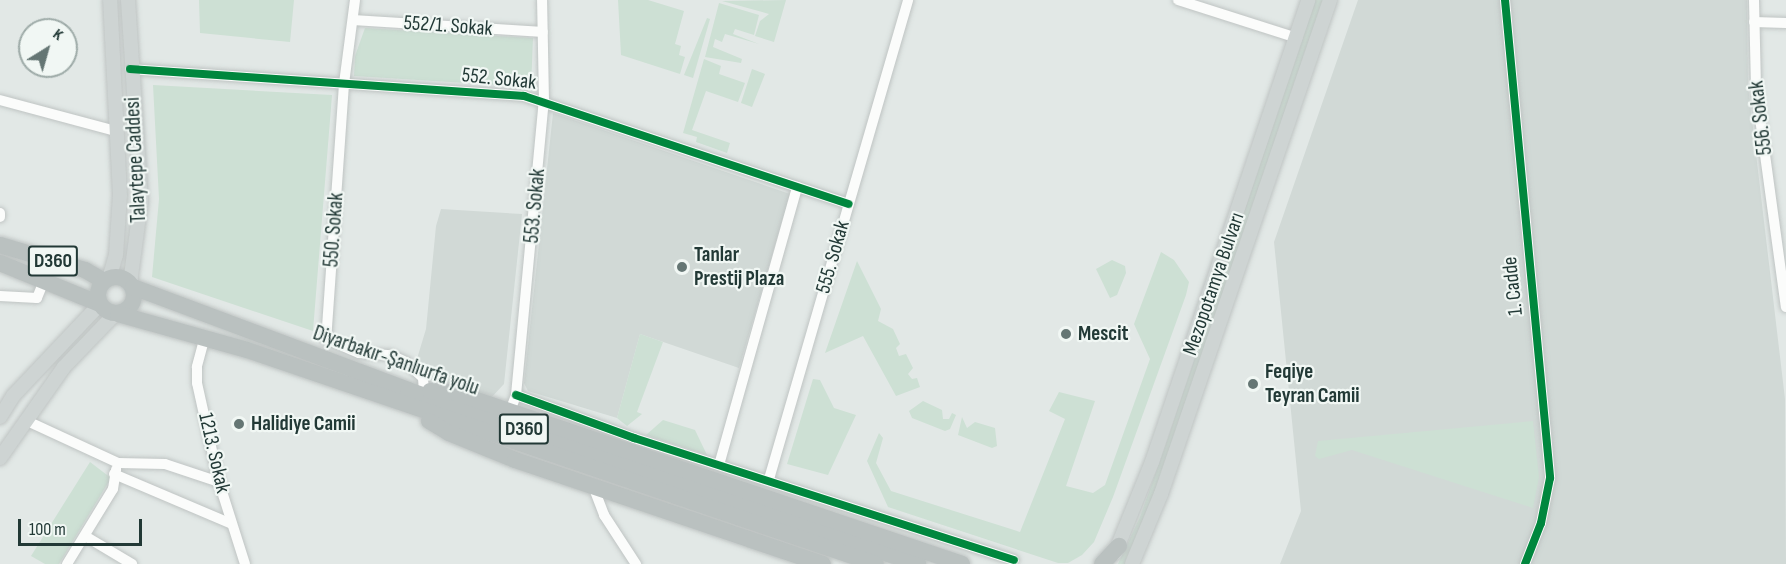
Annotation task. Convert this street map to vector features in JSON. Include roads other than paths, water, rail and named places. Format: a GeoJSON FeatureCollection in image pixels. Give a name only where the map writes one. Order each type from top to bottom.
{"type":"FeatureCollection","features":[{"type":"Feature","properties":{"kind":"highway","name":"D360"},"geometry":{"type":"LineString","coordinates":[[0,245],[85,270],[107,280]]}},
{"type":"Feature","properties":{"kind":"highway","name":"D360"},"geometry":{"type":"LineString","coordinates":[[0,263],[100,304]]}},
{"type":"Feature","properties":{"kind":"highway"},"geometry":{"type":"LineString","coordinates":[[120,278],[132,285],[132,304],[116,314],[100,304],[99,291],[107,280],[120,278]]}},
{"type":"Feature","properties":{"kind":"highway","name":"Diyarbakır-Şanlıurfa yolu"},"geometry":{"type":"LineString","coordinates":[[132,285],[414,396],[876,564]]}},
{"type":"Feature","properties":{"kind":"highway","name":"Diyarbakır-Şanlıurfa yolu"},"geometry":{"type":"LineString","coordinates":[[116,314],[414,396],[918,564]]}},
{"type":"Feature","properties":{"kind":"highway"},"geometry":{"type":"LineString","coordinates":[[414,396],[456,393],[962,564]]}},
{"type":"Feature","properties":{"kind":"highway"},"geometry":{"type":"LineString","coordinates":[[414,396],[448,433],[593,486],[823,564]]}},
{"type":"Feature","properties":{"kind":"highway"},"geometry":{"type":"LineString","coordinates":[[1102,564],[1119,546]]}},
{"type":"Feature","properties":{"kind":"main road"},"geometry":{"type":"LineString","coordinates":[[107,280],[117,248],[120,195],[110,0]]}},
{"type":"Feature","properties":{"kind":"main road","name":"Talaytepe Caddesi"},"geometry":{"type":"LineString","coordinates":[[128,0],[130,69],[141,201],[132,285]]}},
{"type":"Feature","properties":{"kind":"main road","name":"Mezopotamya Bulvarı"},"geometry":{"type":"LineString","coordinates":[[1110,564],[1152,462],[1308,0]]}},
{"type":"Feature","properties":{"kind":"main road","name":"Mezopotamya Bulvarı"},"geometry":{"type":"LineString","coordinates":[[1132,564],[1230,295],[1330,0]]}},
{"type":"Feature","properties":{"kind":"main road"},"geometry":{"type":"LineString","coordinates":[[0,417],[13,396],[100,304]]}},
{"type":"Feature","properties":{"kind":"main road"},"geometry":{"type":"LineString","coordinates":[[0,458],[64,367],[116,314]]}},
{"type":"Feature","properties":{"kind":"street","name":"550. Sokak"},"geometry":{"type":"LineString","coordinates":[[356,0],[344,84],[326,339],[358,353],[391,355],[406,362],[423,378],[414,396]]}},
{"type":"Feature","properties":{"kind":"street","name":"553. Sokak"},"geometry":{"type":"LineString","coordinates":[[510,411],[516,395],[544,102],[542,0]]}},
{"type":"Feature","properties":{"kind":"street","name":"555. Sokak"},"geometry":{"type":"LineString","coordinates":[[769,479],[908,0]]}},
{"type":"Feature","properties":{"kind":"street"},"geometry":{"type":"LineString","coordinates":[[1178,0],[1297,38]]}},
{"type":"Feature","properties":{"kind":"street","name":"1. Cadde"},"geometry":{"type":"LineString","coordinates":[[1505,0],[1550,478],[1541,524],[1525,564]]}},
{"type":"Feature","properties":{"kind":"street","name":"556. Sokak"},"geometry":{"type":"LineString","coordinates":[[1754,0],[1756,89],[1785,286],[1786,308]]}},
{"type":"Feature","properties":{"kind":"street","name":"552/1. Sokak"},"geometry":{"type":"LineString","coordinates":[[354,20],[543,32]]}},
{"type":"Feature","properties":{"kind":"street"},"geometry":{"type":"LineString","coordinates":[[1755,22],[1786,23]]}},
{"type":"Feature","properties":{"kind":"street","name":"552. Sokak"},"geometry":{"type":"LineString","coordinates":[[130,69],[524,96],[849,204]]}},
{"type":"Feature","properties":{"kind":"street"},"geometry":{"type":"LineString","coordinates":[[0,100],[116,131]]}},
{"type":"Feature","properties":{"kind":"street"},"geometry":{"type":"LineString","coordinates":[[719,465],[797,187]]}},
{"type":"Feature","properties":{"kind":"street"},"geometry":{"type":"LineString","coordinates":[[117,248],[119,258],[124,260],[137,250]]}},
{"type":"Feature","properties":{"kind":"street"},"geometry":{"type":"LineString","coordinates":[[0,296],[37,298],[44,281]]}},
{"type":"Feature","properties":{"kind":"street","name":"1213. Sokak"},"geometry":{"type":"LineString","coordinates":[[204,340],[196,368],[197,383],[219,482],[245,564]]}},
{"type":"Feature","properties":{"kind":"street"},"geometry":{"type":"LineString","coordinates":[[516,395],[719,465],[769,479],[1014,560]]}},
{"type":"Feature","properties":{"kind":"street"},"geometry":{"type":"LineString","coordinates":[[25,420],[118,463],[165,464],[219,482]]}},
{"type":"Feature","properties":{"kind":"street"},"geometry":{"type":"LineString","coordinates":[[67,564],[113,489],[114,474],[118,463]]}},
{"type":"Feature","properties":{"kind":"street"},"geometry":{"type":"LineString","coordinates":[[114,474],[232,524]]}},
{"type":"Feature","properties":{"kind":"street"},"geometry":{"type":"LineString","coordinates":[[593,486],[604,515],[636,564]]}},
{"type":"Feature","properties":{"kind":"street"},"geometry":{"type":"LineString","coordinates":[[85,536],[132,564]]}},
{"type":"Feature","properties":{"kind":"place","name":"Tanlar Prestij Plaza"},"geometry":{"type":"Point","coordinates":[682,267]}},
{"type":"Feature","properties":{"kind":"place","name":"Mescit"},"geometry":{"type":"Point","coordinates":[1066,334]}},
{"type":"Feature","properties":{"kind":"place","name":"Feqiye Teyran Camii"},"geometry":{"type":"Point","coordinates":[1253,384]}},
{"type":"Feature","properties":{"kind":"place","name":"Halidiye Camii"},"geometry":{"type":"Point","coordinates":[239,424]}}]}
